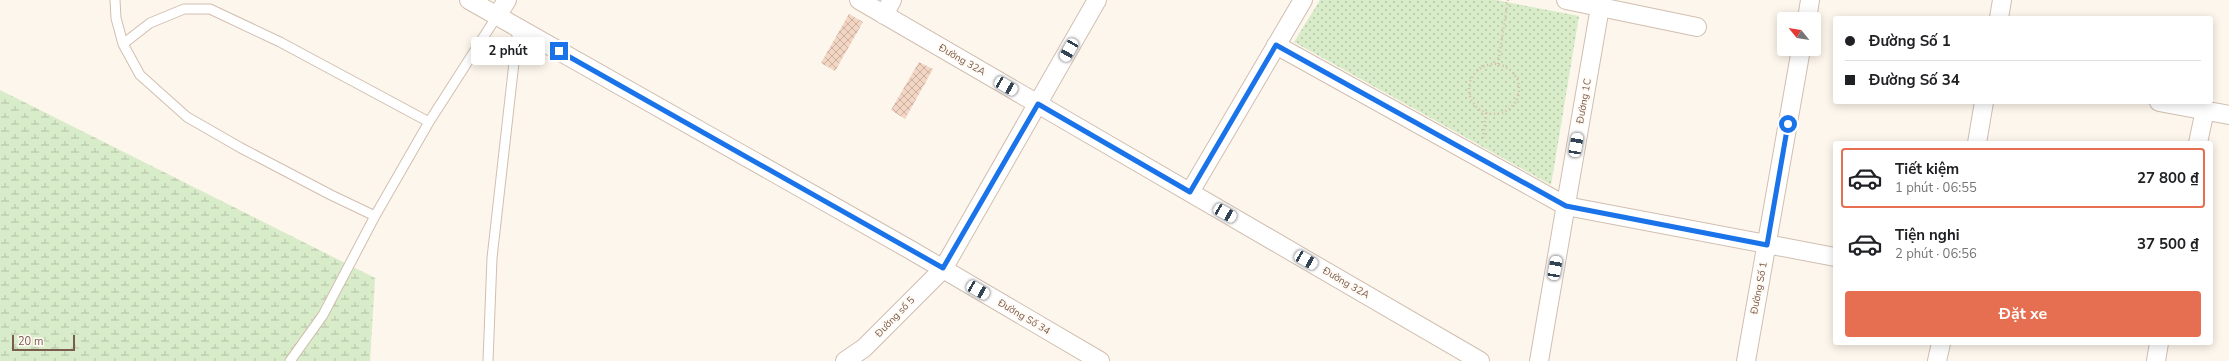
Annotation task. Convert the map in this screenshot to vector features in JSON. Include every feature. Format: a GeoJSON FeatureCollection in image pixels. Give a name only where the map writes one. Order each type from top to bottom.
{"type":"FeatureCollection","features":[{"type":"Feature","properties":{"kind":"street","name":"Đường Số 34"},"geometry":{"type":"LineString","coordinates":[[469,0],[943,268],[1100,361]]}},
{"type":"Feature","properties":{"kind":"street"},"geometry":{"type":"LineString","coordinates":[[497,16],[507,0]]}},
{"type":"Feature","properties":{"kind":"street","name":"Đường 32A"},"geometry":{"type":"LineString","coordinates":[[859,0],[888,7],[1038,104],[1480,361]]}},
{"type":"Feature","properties":{"kind":"street"},"geometry":{"type":"LineString","coordinates":[[943,268],[1097,0]]}},
{"type":"Feature","properties":{"kind":"street"},"geometry":{"type":"LineString","coordinates":[[1190,192],[1303,0]]}},
{"type":"Feature","properties":{"kind":"street"},"geometry":{"type":"LineString","coordinates":[[1566,0],[1696,27]]}},
{"type":"Feature","properties":{"kind":"street"},"geometry":{"type":"LineString","coordinates":[[1808,12],[1810,0]]}},
{"type":"Feature","properties":{"kind":"street"},"geometry":{"type":"LineString","coordinates":[[1999,16],[2002,0]]}},
{"type":"Feature","properties":{"kind":"street","name":"Đường 1C"},"geometry":{"type":"LineString","coordinates":[[1540,361],[1600,7]]}},
{"type":"Feature","properties":{"kind":"street"},"geometry":{"type":"LineString","coordinates":[[1276,45],[1566,206],[1833,257]]}},
{"type":"Feature","properties":{"kind":"street","name":"Đường Số 1"},"geometry":{"type":"LineString","coordinates":[[1746,361],[1801,56]]}},
{"type":"Feature","properties":{"kind":"street"},"geometry":{"type":"LineString","coordinates":[[1977,141],[1984,104]]}},
{"type":"Feature","properties":{"kind":"street"},"geometry":{"type":"LineString","coordinates":[[2170,104],[2229,115]]}},
{"type":"Feature","properties":{"kind":"street"},"geometry":{"type":"LineString","coordinates":[[2198,141],[2205,110]]}},
{"type":"Feature","properties":{"kind":"street","name":"Đường số 5"},"geometry":{"type":"LineString","coordinates":[[845,361],[864,348],[943,268]]}},
{"type":"Feature","properties":{"kind":"street"},"geometry":{"type":"LineString","coordinates":[[1937,361],[1941,345]]}},
{"type":"Feature","properties":{"kind":"street"},"geometry":{"type":"LineString","coordinates":[[2156,361],[2159,345]]}},
{"type":"Feature","properties":{"kind":"lane"},"geometry":{"type":"LineString","coordinates":[[115,0],[116,18],[123,44],[140,75],[187,117],[296,177],[376,216]]}},
{"type":"Feature","properties":{"kind":"lane"},"geometry":{"type":"LineString","coordinates":[[123,44],[150,23],[164,17],[184,9],[210,9],[280,42],[429,122]]}},
{"type":"Feature","properties":{"kind":"lane"},"geometry":{"type":"LineString","coordinates":[[290,361],[323,315],[376,216],[429,122],[497,16]]}},
{"type":"Feature","properties":{"kind":"lane"},"geometry":{"type":"LineString","coordinates":[[488,361],[492,258],[518,28]]}},
{"type":"Feature","properties":{"kind":"path"},"geometry":{"type":"LineString","coordinates":[[1498,64],[1508,0]]}},
{"type":"Feature","properties":{"kind":"path"},"geometry":{"type":"LineString","coordinates":[[1498,64],[1512,72],[1518,83],[1518,95],[1509,109],[1502,112],[1486,113],[1473,103],[1470,96],[1470,84],[1475,73],[1482,67],[1498,64]]}},
{"type":"Feature","properties":{"kind":"green space"},"geometry":{"type":"Polygon","coordinates":[[[1320,0],[1496,0],[1579,16],[1551,185],[1294,42],[1320,0]]]}},
{"type":"Feature","properties":{"kind":"green space"},"geometry":{"type":"Polygon","coordinates":[[[0,90],[375,278],[370,361],[0,361],[0,90]]]}},
{"type":"Feature","properties":{"kind":"building"},"geometry":{"type":"Polygon","coordinates":[[[849,14],[863,22],[835,71],[821,63],[849,14]]]}},
{"type":"Feature","properties":{"kind":"building"},"geometry":{"type":"Polygon","coordinates":[[[919,62],[933,69],[905,119],[891,110],[919,62]]]}},
{"type":"Feature","properties":{"kind":"route"},"geometry":{"type":"LineString","coordinates":[[559,51],[943,268],[964,229],[1038,104],[1190,192],[1276,45],[1566,206],[1767,245],[1788,124]]}}]}
